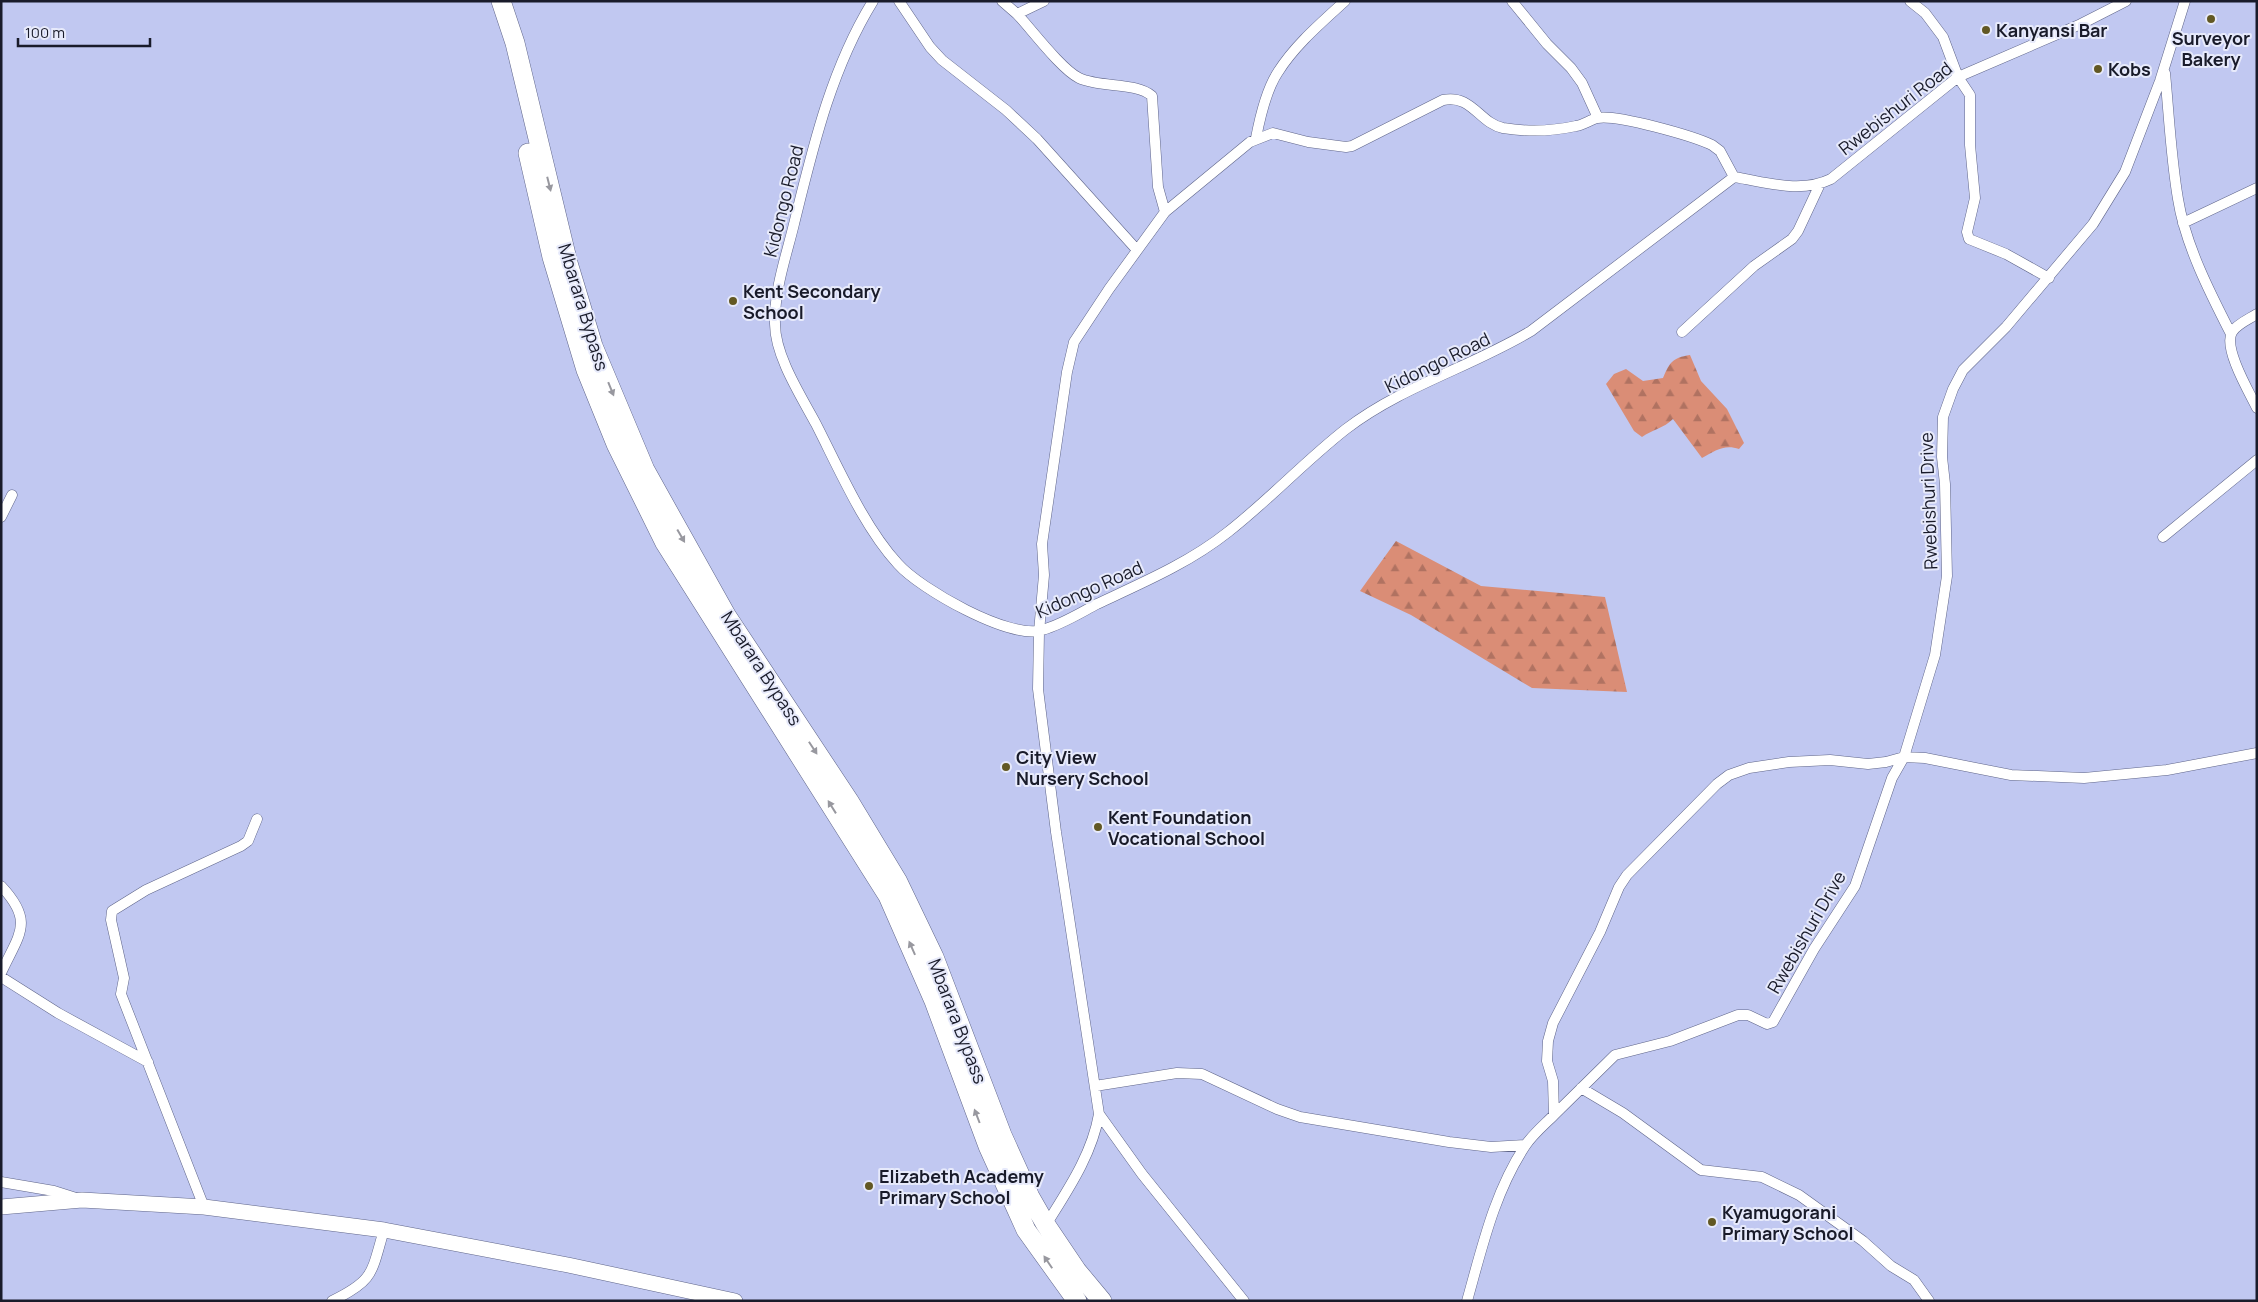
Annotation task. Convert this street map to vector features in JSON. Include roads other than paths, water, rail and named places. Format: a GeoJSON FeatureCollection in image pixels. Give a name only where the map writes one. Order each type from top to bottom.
{"type":"FeatureCollection","features":[{"type":"Feature","properties":{"kind":"highway","name":"Mbarara Bypass"},"geometry":{"type":"LineString","coordinates":[[488,1],[505,53],[552,257],[586,370],[616,444],[665,543],[888,896],[934,1001],[988,1146],[1026,1230],[1077,1301]]}},
{"type":"Feature","properties":{"kind":"highway","name":"Mbarara Bypass"},"geometry":{"type":"LineString","coordinates":[[501,1],[514,43],[568,263],[593,346],[645,470],[726,615],[849,801],[898,882],[934,957],[1006,1144],[1030,1197],[1046,1226],[1102,1301]]}},
{"type":"Feature","properties":{"kind":"main road"},"geometry":{"type":"LineString","coordinates":[[1,1207],[82,1200],[204,1207],[384,1230],[568,1265],[735,1301]]}},
{"type":"Feature","properties":{"kind":"street","name":"Kidongo Road"},"geometry":{"type":"LineString","coordinates":[[873,1],[858,26],[834,79],[811,155],[777,293],[775,328],[778,343],[791,375],[850,492],[884,548],[915,581],[974,614],[1009,628],[1039,632],[1153,579],[1226,534],[1347,428],[1414,387],[1499,350],[1531,331],[1734,176]]}},
{"type":"Feature","properties":{"kind":"street"},"geometry":{"type":"LineString","coordinates":[[899,1],[930,47],[942,60],[1006,110],[1037,139],[1138,250]]}},
{"type":"Feature","properties":{"kind":"street"},"geometry":{"type":"LineString","coordinates":[[1002,1],[1017,14],[1059,61],[1077,77],[1096,84],[1142,89],[1152,96],[1158,187],[1165,212]]}},
{"type":"Feature","properties":{"kind":"street"},"geometry":{"type":"LineString","coordinates":[[1017,14],[1044,1]]}},
{"type":"Feature","properties":{"kind":"street"},"geometry":{"type":"LineString","coordinates":[[1256,138],[1259,121],[1277,73],[1298,46],[1345,1]]}},
{"type":"Feature","properties":{"kind":"street"},"geometry":{"type":"LineString","coordinates":[[1512,1],[1546,44],[1571,68],[1582,83],[1598,118]]}},
{"type":"Feature","properties":{"kind":"street"},"geometry":{"type":"LineString","coordinates":[[1910,1],[1925,13],[1943,37],[1958,77],[1970,95],[1970,145],[1975,198],[1967,232],[1969,239],[2006,254],[2049,278]]}},
{"type":"Feature","properties":{"kind":"street","name":"Rwebishuri Road"},"geometry":{"type":"LineString","coordinates":[[1734,176],[1783,186],[1808,187],[1820,184],[1831,179],[1958,77],[2081,24],[2126,1]]}},
{"type":"Feature","properties":{"kind":"street","name":"Rwebishuri Drive"},"geometry":{"type":"LineString","coordinates":[[1467,1301],[1487,1228],[1500,1195],[1525,1146],[1610,1059],[1626,1051],[1670,1041],[1738,1015],[1748,1015],[1767,1024],[1773,1022],[1814,949],[1855,886],[1892,778],[1904,757],[1935,656],[1947,576],[1945,484],[1942,457],[1943,416],[1953,389],[1963,370],[2006,327],[2093,224],[2125,172],[2165,68],[2184,1]]}},
{"type":"Feature","properties":{"kind":"street"},"geometry":{"type":"LineString","coordinates":[[2165,68],[2178,199],[2183,223],[2212,297],[2231,334],[2231,352],[2257,408]]}},
{"type":"Feature","properties":{"kind":"street"},"geometry":{"type":"LineString","coordinates":[[1046,1226],[1065,1197],[1084,1160],[1096,1129],[1099,1114],[1056,832],[1038,689],[1039,632],[1044,575],[1042,544],[1067,372],[1074,342],[1090,317],[1165,212],[1256,138],[1273,133],[1281,133],[1308,142],[1346,147],[1352,146],[1443,100],[1452,98],[1468,104],[1500,127],[1518,130],[1556,130],[1578,126],[1598,118],[1644,124],[1706,142],[1720,151],[1734,176]]}},
{"type":"Feature","properties":{"kind":"street"},"geometry":{"type":"LineString","coordinates":[[1682,332],[1754,266],[1792,239],[1798,231],[1820,184]]}},
{"type":"Feature","properties":{"kind":"street"},"geometry":{"type":"LineString","coordinates":[[2183,223],[2257,188]]}},
{"type":"Feature","properties":{"kind":"street"},"geometry":{"type":"LineString","coordinates":[[2231,334],[2236,327],[2257,314]]}},
{"type":"Feature","properties":{"kind":"street"},"geometry":{"type":"LineString","coordinates":[[2162,537],[2257,460]]}},
{"type":"Feature","properties":{"kind":"street"},"geometry":{"type":"LineString","coordinates":[[1,517],[12,495]]}},
{"type":"Feature","properties":{"kind":"street"},"geometry":{"type":"LineString","coordinates":[[1554,1116],[1553,1081],[1547,1061],[1548,1041],[1553,1023],[1600,932],[1619,887],[1627,875],[1699,801],[1729,775],[1749,768],[1789,762],[1830,760],[1868,764],[1904,757],[1925,758],[2011,775],[2084,778],[2167,770],[2257,754]]}},
{"type":"Feature","properties":{"kind":"street"},"geometry":{"type":"LineString","coordinates":[[204,1207],[121,994],[124,978],[111,920],[112,911],[146,890],[241,846],[248,841],[257,819]]}},
{"type":"Feature","properties":{"kind":"street"},"geometry":{"type":"LineString","coordinates":[[1,886],[18,905],[22,922],[21,930],[1,973]]}},
{"type":"Feature","properties":{"kind":"street"},"geometry":{"type":"LineString","coordinates":[[1,977],[58,1013],[148,1062]]}},
{"type":"Feature","properties":{"kind":"street"},"geometry":{"type":"LineString","coordinates":[[1095,1086],[1177,1072],[1197,1073],[1277,1109],[1300,1117],[1449,1142],[1490,1147],[1525,1146]]}},
{"type":"Feature","properties":{"kind":"street"},"geometry":{"type":"LineString","coordinates":[[1580,1088],[1623,1113],[1701,1170],[1762,1177],[1778,1183],[1863,1240],[1891,1266],[1914,1280],[1929,1301]]}},
{"type":"Feature","properties":{"kind":"street"},"geometry":{"type":"LineString","coordinates":[[1099,1114],[1142,1174],[1244,1301]]}},
{"type":"Feature","properties":{"kind":"street"},"geometry":{"type":"LineString","coordinates":[[1,1182],[54,1191],[82,1200]]}},
{"type":"Feature","properties":{"kind":"street"},"geometry":{"type":"LineString","coordinates":[[332,1301],[354,1290],[366,1281],[372,1269],[384,1230]]}},
{"type":"Feature","properties":{"kind":"place","name":"Surveyor Bakery"},"geometry":{"type":"Point","coordinates":[2211,19]}},
{"type":"Feature","properties":{"kind":"place","name":"Kanyansi Bar"},"geometry":{"type":"Point","coordinates":[1986,30]}},
{"type":"Feature","properties":{"kind":"place","name":"Kobs"},"geometry":{"type":"Point","coordinates":[2098,69]}},
{"type":"Feature","properties":{"kind":"place","name":"Kent Secondary School"},"geometry":{"type":"Point","coordinates":[733,301]}},
{"type":"Feature","properties":{"kind":"place","name":"City View Nursery School"},"geometry":{"type":"Point","coordinates":[1006,767]}},
{"type":"Feature","properties":{"kind":"place","name":"Kent Foundation Vocational School"},"geometry":{"type":"Point","coordinates":[1098,827]}},
{"type":"Feature","properties":{"kind":"place","name":"Elizabeth Academy Primary School"},"geometry":{"type":"Point","coordinates":[869,1186]}},
{"type":"Feature","properties":{"kind":"place","name":"Kyamugorani Primary School"},"geometry":{"type":"Point","coordinates":[1712,1222]}}]}
